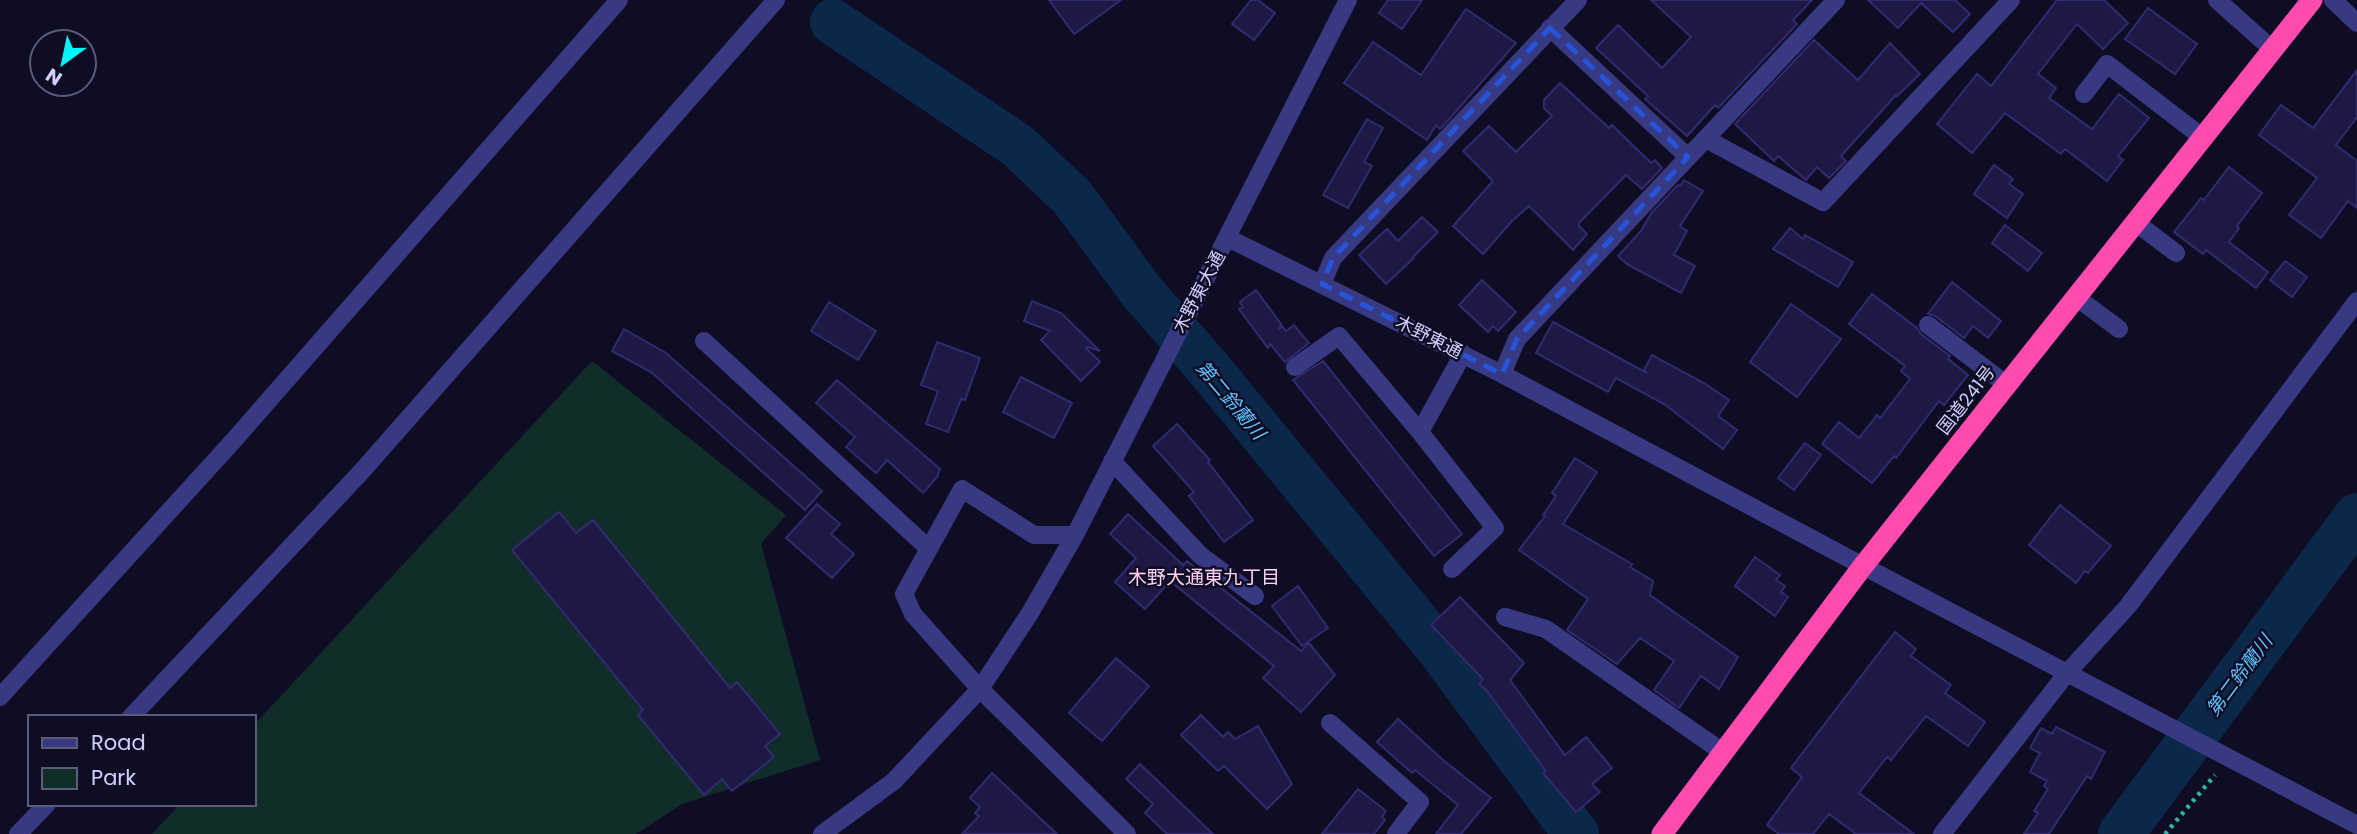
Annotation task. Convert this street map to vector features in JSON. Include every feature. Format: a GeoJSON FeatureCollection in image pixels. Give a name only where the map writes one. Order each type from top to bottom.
{"type":"FeatureCollection","features":[{"type":"Feature","properties":{"kind":"highway","name":"国道241号"},"geometry":{"type":"LineString","coordinates":[[1662,834],[1863,566],[2312,0]]}},
{"type":"Feature","properties":{"kind":"street"},"geometry":{"type":"LineString","coordinates":[[0,697],[234,440],[619,0]]}},
{"type":"Feature","properties":{"kind":"street"},"geometry":{"type":"LineString","coordinates":[[133,715],[362,471],[776,0]]}},
{"type":"Feature","properties":{"kind":"street"},"geometry":{"type":"LineString","coordinates":[[1228,238],[1348,0]]}},
{"type":"Feature","properties":{"kind":"street"},"geometry":{"type":"LineString","coordinates":[[1322,284],[1333,258],[1578,0]]}},
{"type":"Feature","properties":{"kind":"street"},"geometry":{"type":"LineString","coordinates":[[1502,374],[1517,339],[1836,0]]}},
{"type":"Feature","properties":{"kind":"street"},"geometry":{"type":"LineString","coordinates":[[1706,139],[1823,202],[2011,0]]}},
{"type":"Feature","properties":{"kind":"street"},"geometry":{"type":"LineString","coordinates":[[2217,0],[2272,48]]}},
{"type":"Feature","properties":{"kind":"street"},"geometry":{"type":"LineString","coordinates":[[2333,0],[2357,23]]}},
{"type":"Feature","properties":{"kind":"street"},"geometry":{"type":"LineString","coordinates":[[1550,28],[1688,157]]}},
{"type":"Feature","properties":{"kind":"street"},"geometry":{"type":"LineString","coordinates":[[2084,94],[2107,64],[2202,137]]}},
{"type":"Feature","properties":{"kind":"street"},"geometry":{"type":"LineString","coordinates":[[2136,222],[2176,253]]}},
{"type":"Feature","properties":{"kind":"street","name":"木野東通"},"geometry":{"type":"LineString","coordinates":[[1228,238],[1502,374],[2166,724],[2353,827]]}},
{"type":"Feature","properties":{"kind":"street","name":"木野東大通"},"geometry":{"type":"LineString","coordinates":[[822,834],[894,781],[980,689],[1030,613],[1075,535],[1170,346],[1228,238]]}},
{"type":"Feature","properties":{"kind":"street"},"geometry":{"type":"LineString","coordinates":[[2076,297],[2119,329]]}},
{"type":"Feature","properties":{"kind":"street"},"geometry":{"type":"LineString","coordinates":[[1942,834],[2067,673],[2129,606],[2357,300]]}},
{"type":"Feature","properties":{"kind":"street"},"geometry":{"type":"LineString","coordinates":[[1928,326],[2007,385]]}},
{"type":"Feature","properties":{"kind":"street"},"geometry":{"type":"LineString","coordinates":[[1294,366],[1339,336],[1495,527],[1452,569]]}},
{"type":"Feature","properties":{"kind":"street"},"geometry":{"type":"LineString","coordinates":[[704,341],[929,549]]}},
{"type":"Feature","properties":{"kind":"street"},"geometry":{"type":"LineString","coordinates":[[1419,432],[1463,354]]}},
{"type":"Feature","properties":{"kind":"street"},"geometry":{"type":"LineString","coordinates":[[1112,461],[1200,555],[1255,596]]}},
{"type":"Feature","properties":{"kind":"street"},"geometry":{"type":"LineString","coordinates":[[1075,535],[1034,535],[962,489],[904,594],[913,614],[980,689],[1127,834]]}},
{"type":"Feature","properties":{"kind":"street"},"geometry":{"type":"LineString","coordinates":[[1505,617],[1546,629],[1724,753]]}},
{"type":"Feature","properties":{"kind":"street"},"geometry":{"type":"LineString","coordinates":[[1330,723],[1420,803],[1396,834]]}},
{"type":"Feature","properties":{"kind":"street"},"geometry":{"type":"LineString","coordinates":[[18,834],[45,806]]}},
{"type":"Feature","properties":{"kind":"path"},"geometry":{"type":"LineString","coordinates":[[2165,834],[2222,754]]}},
{"type":"Feature","properties":{"kind":"highlighted area"},"geometry":{"type":"Polygon","coordinates":[[[1550,28],[1688,157],[1517,339],[1502,374],[1322,284],[1333,258],[1550,28]]]}},
{"type":"Feature","properties":{"kind":"green space"},"geometry":{"type":"Polygon","coordinates":[[[592,361],[786,515],[761,544],[820,760],[682,804],[636,834],[152,834],[178,806],[256,806],[256,723],[592,361]]]}},
{"type":"Feature","properties":{"kind":"building"},"geometry":{"type":"Polygon","coordinates":[[[1049,0],[1121,0],[1074,34],[1049,0]]]}},
{"type":"Feature","properties":{"kind":"building"},"geometry":{"type":"Polygon","coordinates":[[[1251,0],[1258,0],[1275,13],[1254,40],[1232,24],[1251,0]]]}},
{"type":"Feature","properties":{"kind":"building"},"geometry":{"type":"Polygon","coordinates":[[[1388,0],[1422,0],[1402,29],[1379,13],[1388,0]]]}},
{"type":"Feature","properties":{"kind":"building"},"geometry":{"type":"Polygon","coordinates":[[[1651,0],[1812,0],[1793,20],[1797,24],[1718,108],[1715,105],[1687,136],[1645,99],[1648,96],[1596,48],[1618,25],[1662,68],[1691,37],[1651,0]]]}},
{"type":"Feature","properties":{"kind":"building"},"geometry":{"type":"Polygon","coordinates":[[[1868,0],[1955,0],[1970,14],[1953,32],[1921,3],[1898,28],[1868,0]]]}},
{"type":"Feature","properties":{"kind":"building"},"geometry":{"type":"Polygon","coordinates":[[[2057,0],[2104,0],[2128,23],[2103,49],[2077,24],[2038,74],[2056,88],[2049,98],[2092,129],[2119,94],[2149,118],[2118,156],[2123,160],[2107,181],[2065,149],[2061,154],[2005,113],[1972,153],[1937,124],[1977,74],[1991,86],[2057,0]]]}},
{"type":"Feature","properties":{"kind":"building"},"geometry":{"type":"Polygon","coordinates":[[[2148,8],[2197,44],[2175,74],[2125,39],[2148,8]]]}},
{"type":"Feature","properties":{"kind":"building"},"geometry":{"type":"Polygon","coordinates":[[[1466,9],[1516,43],[1445,124],[1440,129],[1436,125],[1427,140],[1344,83],[1373,42],[1421,75],[1466,9]]]}},
{"type":"Feature","properties":{"kind":"building"},"geometry":{"type":"Polygon","coordinates":[[[1814,40],[1858,80],[1890,43],[1920,74],[1896,95],[1841,156],[1846,161],[1829,178],[1817,167],[1806,180],[1778,156],[1774,161],[1735,124],[1814,40]]]}},
{"type":"Feature","properties":{"kind":"building"},"geometry":{"type":"Polygon","coordinates":[[[2357,70],[2357,117],[2336,145],[2357,161],[2357,208],[2348,201],[2321,238],[2289,215],[2317,178],[2259,135],[2281,105],[2313,128],[2357,70]]]}},
{"type":"Feature","properties":{"kind":"building"},"geometry":{"type":"Polygon","coordinates":[[[1560,83],[1609,128],[1612,125],[1651,163],[1655,160],[1662,168],[1642,189],[1626,175],[1579,223],[1587,234],[1573,250],[1529,206],[1483,254],[1453,226],[1493,181],[1463,151],[1489,126],[1516,152],[1552,116],[1544,108],[1544,100],[1560,83]]]}},
{"type":"Feature","properties":{"kind":"building"},"geometry":{"type":"Polygon","coordinates":[[[1367,119],[1383,128],[1364,162],[1372,166],[1348,208],[1323,195],[1367,119]]]}},
{"type":"Feature","properties":{"kind":"building"},"geometry":{"type":"Polygon","coordinates":[[[1994,165],[2013,179],[2009,184],[2023,194],[2007,218],[1974,194],[1994,165]]]}},
{"type":"Feature","properties":{"kind":"building"},"geometry":{"type":"Polygon","coordinates":[[[2229,167],[2262,193],[2237,226],[2239,228],[2229,242],[2268,272],[2256,288],[2206,250],[2203,254],[2174,232],[2201,198],[2204,200],[2229,167]]]}},
{"type":"Feature","properties":{"kind":"building"},"geometry":{"type":"Polygon","coordinates":[[[1684,180],[1703,191],[1680,226],[1687,231],[1674,255],[1695,266],[1681,293],[1628,265],[1618,256],[1641,231],[1652,212],[1684,180]]]}},
{"type":"Feature","properties":{"kind":"building"},"geometry":{"type":"Polygon","coordinates":[[[1422,217],[1438,232],[1386,284],[1359,255],[1387,229],[1398,241],[1422,217]]]}},
{"type":"Feature","properties":{"kind":"building"},"geometry":{"type":"Polygon","coordinates":[[[2005,225],[2042,253],[2028,271],[1992,243],[2005,225]]]}},
{"type":"Feature","properties":{"kind":"building"},"geometry":{"type":"Polygon","coordinates":[[[1790,228],[1803,239],[1805,235],[1853,262],[1838,287],[1773,249],[1790,228]]]}},
{"type":"Feature","properties":{"kind":"building"},"geometry":{"type":"Polygon","coordinates":[[[2285,261],[2307,277],[2292,297],[2270,280],[2285,261]]]}},
{"type":"Feature","properties":{"kind":"building"},"geometry":{"type":"Polygon","coordinates":[[[1482,280],[1516,312],[1498,331],[1493,326],[1488,332],[1459,305],[1482,280]]]}},
{"type":"Feature","properties":{"kind":"building"},"geometry":{"type":"Polygon","coordinates":[[[1952,282],[2001,321],[1988,338],[1973,326],[1964,338],[1935,316],[1928,314],[1952,282]]]}},
{"type":"Feature","properties":{"kind":"building"},"geometry":{"type":"Polygon","coordinates":[[[1256,290],[1281,324],[1279,329],[1282,326],[1286,331],[1294,325],[1309,343],[1285,362],[1270,344],[1268,348],[1239,309],[1243,307],[1240,302],[1256,290]]]}},
{"type":"Feature","properties":{"kind":"building"},"geometry":{"type":"Polygon","coordinates":[[[1872,294],[1917,328],[1968,375],[1944,405],[1939,401],[1896,458],[1894,456],[1872,483],[1822,444],[1839,422],[1859,438],[1877,415],[1880,418],[1910,379],[1901,371],[1905,366],[1849,324],[1872,294]]]}},
{"type":"Feature","properties":{"kind":"building"},"geometry":{"type":"Polygon","coordinates":[[[1032,301],[1061,313],[1100,351],[1086,348],[1100,362],[1081,381],[1041,340],[1050,331],[1024,321],[1032,301]]]}},
{"type":"Feature","properties":{"kind":"building"},"geometry":{"type":"Polygon","coordinates":[[[829,302],[876,331],[858,360],[811,331],[829,302]]]}},
{"type":"Feature","properties":{"kind":"building"},"geometry":{"type":"Polygon","coordinates":[[[1791,304],[1841,339],[1797,397],[1750,362],[1791,304]]]}},
{"type":"Feature","properties":{"kind":"building"},"geometry":{"type":"Polygon","coordinates":[[[1553,322],[1647,373],[1644,370],[1652,355],[1704,383],[1729,400],[1718,416],[1737,430],[1723,449],[1664,404],[1616,378],[1608,392],[1536,353],[1553,322]]]}},
{"type":"Feature","properties":{"kind":"building"},"geometry":{"type":"Polygon","coordinates":[[[624,329],[666,353],[822,491],[805,510],[651,372],[612,351],[624,329]]]}},
{"type":"Feature","properties":{"kind":"building"},"geometry":{"type":"Polygon","coordinates":[[[937,342],[980,358],[965,400],[961,399],[948,432],[926,424],[938,391],[921,385],[937,342]]]}},
{"type":"Feature","properties":{"kind":"building"},"geometry":{"type":"Polygon","coordinates":[[[1323,361],[1462,534],[1434,556],[1293,380],[1323,361]]]}},
{"type":"Feature","properties":{"kind":"building"},"geometry":{"type":"Polygon","coordinates":[[[1021,377],[1072,403],[1054,438],[1003,412],[1021,377]]]}},
{"type":"Feature","properties":{"kind":"building"},"geometry":{"type":"Polygon","coordinates":[[[837,380],[940,469],[937,477],[923,493],[887,460],[876,473],[846,447],[855,437],[816,403],[837,380]]]}},
{"type":"Feature","properties":{"kind":"building"},"geometry":{"type":"Polygon","coordinates":[[[1177,424],[1210,460],[1208,462],[1253,520],[1224,542],[1189,496],[1194,492],[1153,446],[1177,424]]]}},
{"type":"Feature","properties":{"kind":"building"},"geometry":{"type":"Polygon","coordinates":[[[1805,443],[1821,455],[1794,490],[1778,478],[1805,443]]]}},
{"type":"Feature","properties":{"kind":"building"},"geometry":{"type":"Polygon","coordinates":[[[1575,458],[1597,472],[1563,524],[1632,564],[1630,567],[1653,581],[1650,595],[1738,657],[1719,689],[1701,676],[1679,708],[1654,690],[1674,661],[1640,638],[1617,664],[1567,630],[1588,599],[1519,550],[1545,516],[1543,515],[1556,496],[1552,493],[1575,458]]]}},
{"type":"Feature","properties":{"kind":"building"},"geometry":{"type":"Polygon","coordinates":[[[817,504],[840,524],[831,534],[854,554],[832,578],[786,538],[817,504]]]}},
{"type":"Feature","properties":{"kind":"building"},"geometry":{"type":"Polygon","coordinates":[[[2060,505],[2111,546],[2076,583],[2029,545],[2060,505]]]}},
{"type":"Feature","properties":{"kind":"building"},"geometry":{"type":"Polygon","coordinates":[[[559,512],[576,533],[593,520],[730,688],[737,682],[780,734],[765,746],[774,757],[732,791],[722,779],[704,795],[638,715],[643,710],[512,550],[559,512]]]}},
{"type":"Feature","properties":{"kind":"building"},"geometry":{"type":"Polygon","coordinates":[[[1128,514],[1183,565],[1187,561],[1301,651],[1309,643],[1335,675],[1301,712],[1263,678],[1274,666],[1170,581],[1145,609],[1115,582],[1136,558],[1110,534],[1128,514]]]}},
{"type":"Feature","properties":{"kind":"building"},"geometry":{"type":"Polygon","coordinates":[[[1755,557],[1780,575],[1776,580],[1785,586],[1781,592],[1788,597],[1775,616],[1735,586],[1755,557]]]}},
{"type":"Feature","properties":{"kind":"building"},"geometry":{"type":"Polygon","coordinates":[[[1298,586],[1328,628],[1302,646],[1272,606],[1298,586]]]}},
{"type":"Feature","properties":{"kind":"building"},"geometry":{"type":"Polygon","coordinates":[[[1460,597],[1524,663],[1510,680],[1565,755],[1586,737],[1612,768],[1592,784],[1600,792],[1576,812],[1543,773],[1546,771],[1479,684],[1483,679],[1431,625],[1460,597]]]}},
{"type":"Feature","properties":{"kind":"building"},"geometry":{"type":"Polygon","coordinates":[[[1895,632],[1916,649],[1911,656],[1951,685],[1945,693],[1985,722],[1968,746],[1926,716],[1891,760],[1887,757],[1859,793],[1914,834],[1856,834],[1829,814],[1813,834],[1779,834],[1767,825],[1802,777],[1791,768],[1895,632]]]}},
{"type":"Feature","properties":{"kind":"building"},"geometry":{"type":"Polygon","coordinates":[[[1116,658],[1149,686],[1102,741],[1069,713],[1116,658]]]}},
{"type":"Feature","properties":{"kind":"building"},"geometry":{"type":"Polygon","coordinates":[[[1201,715],[1223,737],[1228,732],[1235,739],[1258,726],[1292,784],[1267,809],[1224,766],[1218,771],[1181,735],[1201,715]]]}},
{"type":"Feature","properties":{"kind":"building"},"geometry":{"type":"Polygon","coordinates":[[[1398,719],[1443,760],[1491,798],[1461,834],[1436,834],[1458,805],[1415,770],[1412,773],[1377,742],[1398,719]]]}},
{"type":"Feature","properties":{"kind":"building"},"geometry":{"type":"Polygon","coordinates":[[[2056,727],[2105,752],[2091,779],[2087,776],[2049,834],[2024,834],[2038,813],[2034,811],[2048,789],[2044,786],[2047,781],[2030,772],[2040,753],[2030,748],[2041,728],[2052,734],[2056,727]]]}},
{"type":"Feature","properties":{"kind":"building"},"geometry":{"type":"Polygon","coordinates":[[[1140,764],[1213,834],[1167,834],[1145,813],[1153,804],[1126,779],[1140,764]]]}},
{"type":"Feature","properties":{"kind":"building"},"geometry":{"type":"Polygon","coordinates":[[[992,773],[1057,834],[962,834],[979,816],[975,813],[980,807],[970,798],[992,773]]]}},
{"type":"Feature","properties":{"kind":"building"},"geometry":{"type":"Polygon","coordinates":[[[1358,789],[1386,811],[1382,817],[1385,820],[1374,834],[1322,834],[1358,789]]]}},
{"type":"Feature","properties":{"kind":"waterway","name":"第二鈴蘭川"},"geometry":{"type":"LineString","coordinates":[[833,22],[1018,146],[1072,197],[1142,292],[1209,369],[1444,655],[1576,834]]}},
{"type":"Feature","properties":{"kind":"waterway","name":"第二鈴蘭川"},"geometry":{"type":"LineString","coordinates":[[2121,834],[2357,516]]}},
{"type":"Feature","properties":{"kind":"district","name":"木野大通東九丁目"},"geometry":{"type":"Point","coordinates":[1204,577]}}]}
